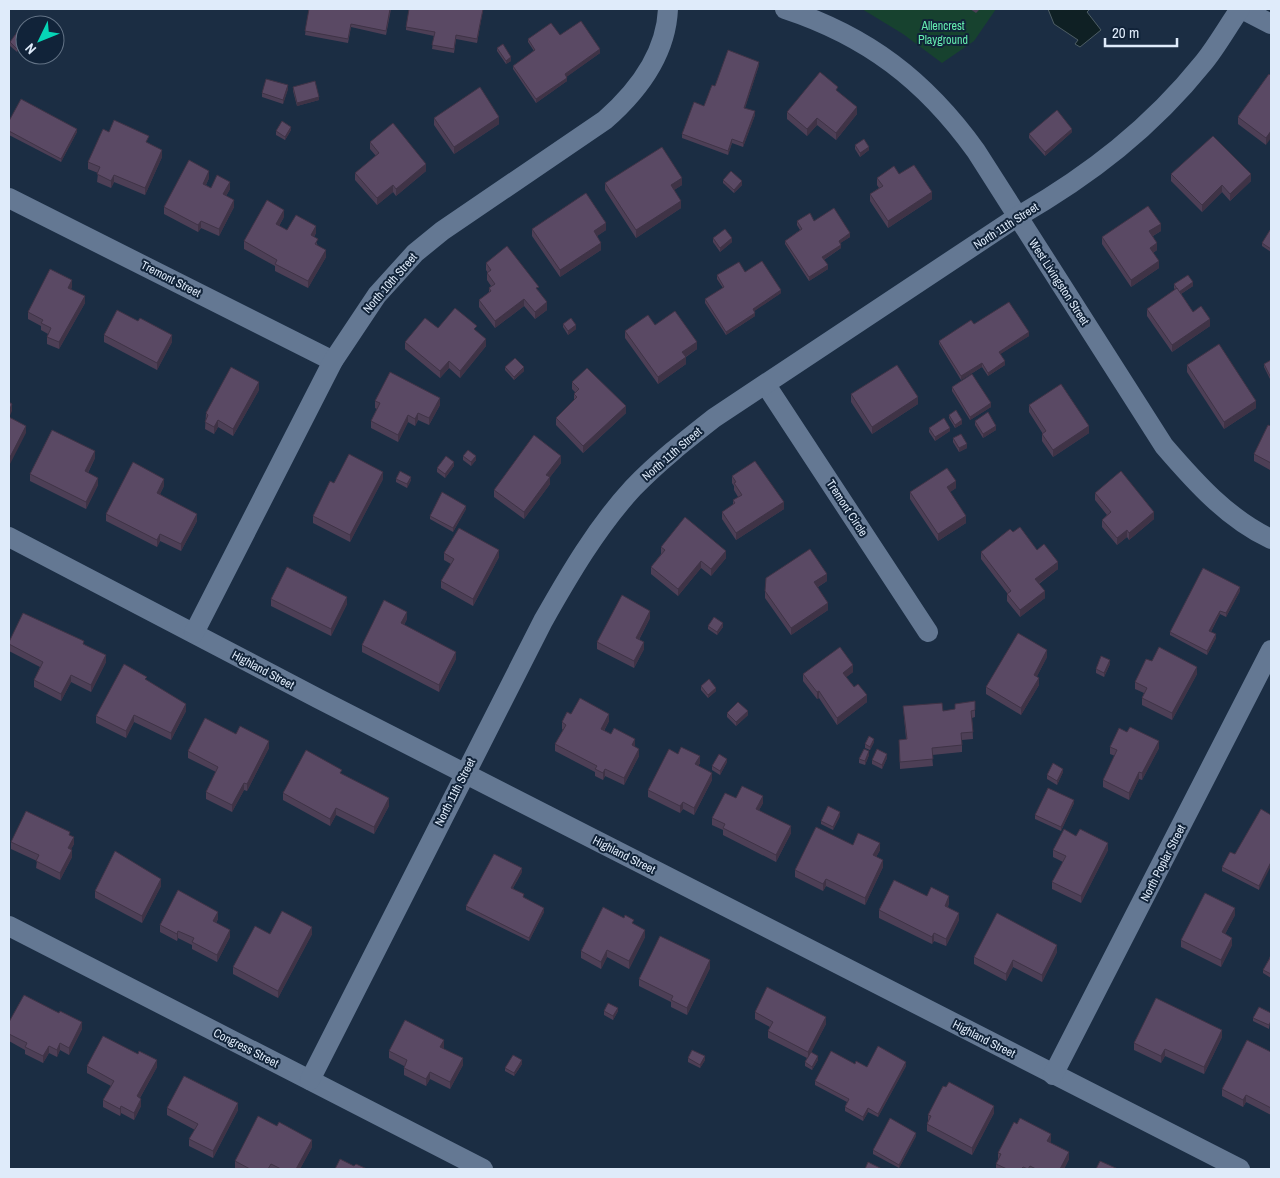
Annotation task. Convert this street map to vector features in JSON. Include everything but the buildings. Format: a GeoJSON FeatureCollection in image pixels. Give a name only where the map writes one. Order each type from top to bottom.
{"type":"FeatureCollection","features":[{"type":"Feature","properties":{"kind":"street","name":"North 10th Street"},"geometry":{"type":"LineString","coordinates":[[194,633],[333,361],[377,295],[415,253],[442,231],[605,120],[625,102],[646,76],[660,46],[668,9]]}},
{"type":"Feature","properties":{"kind":"street","name":"West Livingston Street"},"geometry":{"type":"LineString","coordinates":[[785,9],[816,19],[858,39],[897,65],[924,88],[956,122],[1164,446],[1194,481],[1227,511],[1271,539]]}},
{"type":"Feature","properties":{"kind":"street","name":"North 11th Street"},"geometry":{"type":"LineString","coordinates":[[310,1080],[547,613],[566,580],[606,521],[633,489],[672,451],[714,418],[1017,217],[1085,175],[1133,138],[1204,62],[1241,9]]}},
{"type":"Feature","properties":{"kind":"street"},"geometry":{"type":"LineString","coordinates":[[1241,9],[1271,24]]}},
{"type":"Feature","properties":{"kind":"street","name":"Tremont Street"},"geometry":{"type":"LineString","coordinates":[[9,198],[333,361]]}},
{"type":"Feature","properties":{"kind":"street","name":"Tremont Circle"},"geometry":{"type":"LineString","coordinates":[[766,385],[928,632]]}},
{"type":"Feature","properties":{"kind":"street","name":"Highland Street"},"geometry":{"type":"LineString","coordinates":[[9,537],[465,773],[1240,1169]]}},
{"type":"Feature","properties":{"kind":"street","name":"North Poplar Street"},"geometry":{"type":"LineString","coordinates":[[1053,1074],[1271,650]]}},
{"type":"Feature","properties":{"kind":"street","name":"Congress Street"},"geometry":{"type":"LineString","coordinates":[[9,926],[483,1169]]}},
{"type":"Feature","properties":{"kind":"green space","name":"Allencrest Playground"},"geometry":{"type":"Polygon","coordinates":[[[862,9],[996,9],[974,41],[942,63],[903,34],[862,9]]]}},
{"type":"Feature","properties":{"kind":"shaded area"},"geometry":{"type":"Polygon","coordinates":[[[1048,9],[1090,9],[1087,12],[1101,30],[1080,47],[1075,44],[1078,40],[1054,24],[1048,9]]]}}]}
